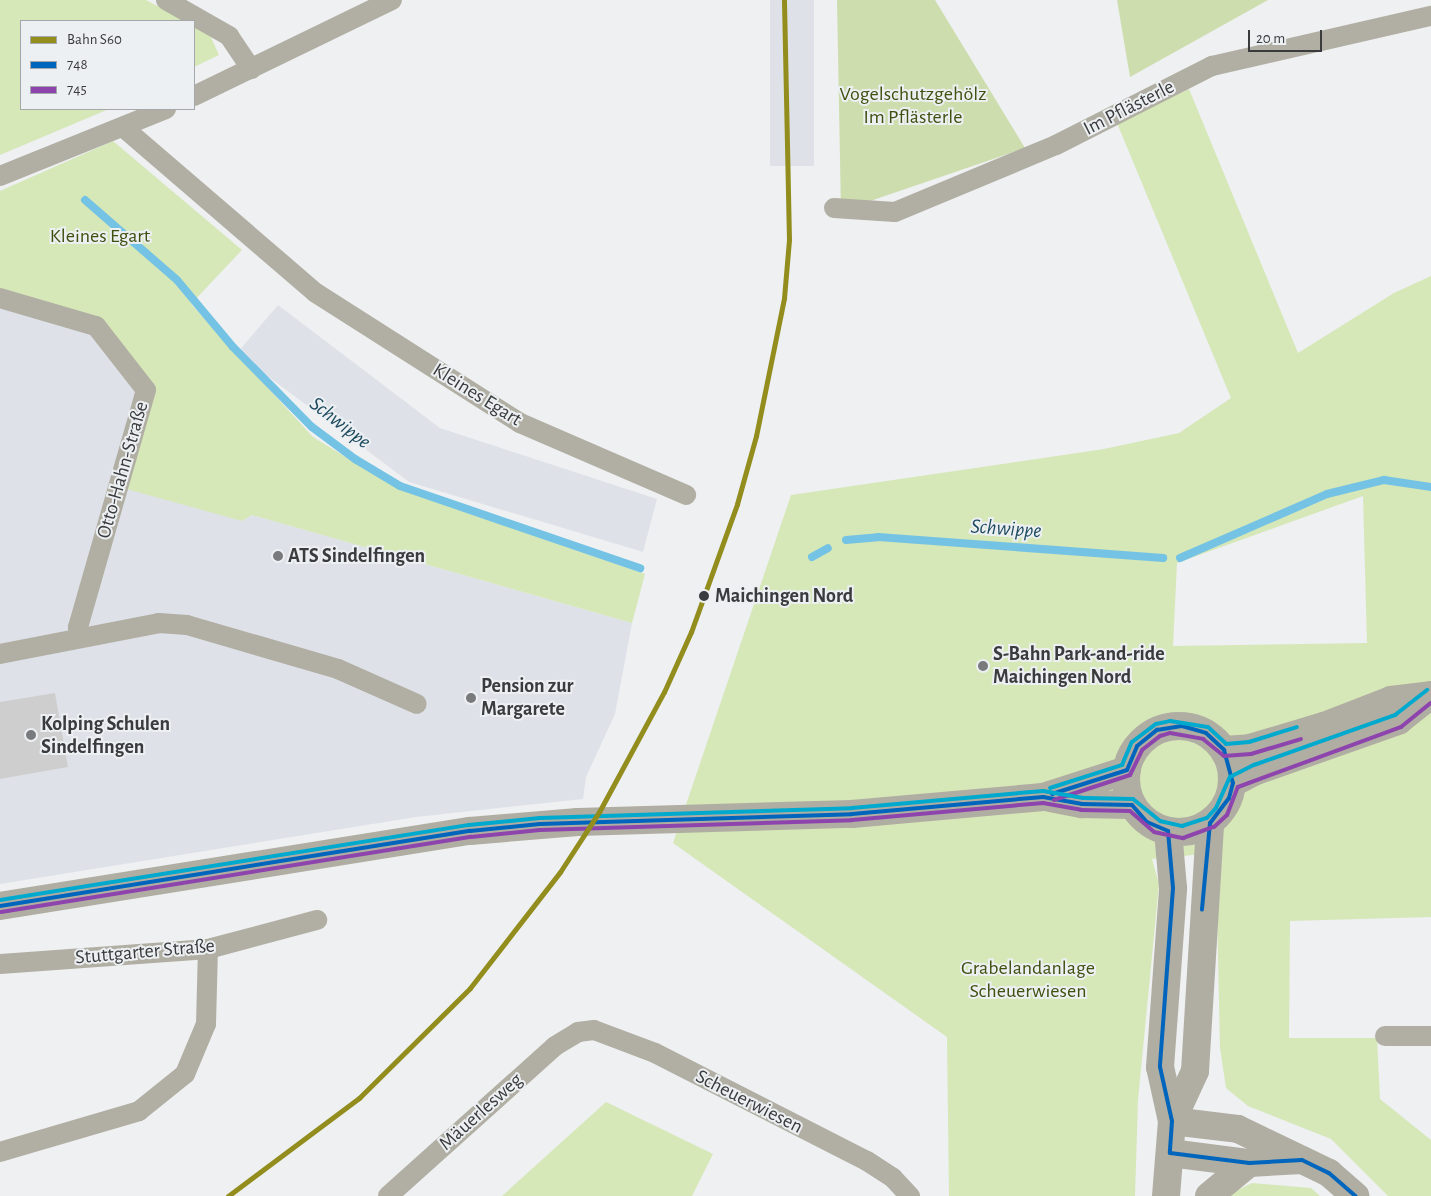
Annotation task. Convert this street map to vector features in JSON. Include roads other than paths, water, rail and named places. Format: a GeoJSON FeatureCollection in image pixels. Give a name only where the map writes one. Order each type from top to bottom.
{"type":"FeatureCollection","features":[{"type":"Feature","properties":{"kind":"street"},"geometry":{"type":"LineString","coordinates":[[166,0],[229,36],[252,68]]}},
{"type":"Feature","properties":{"kind":"street"},"geometry":{"type":"LineString","coordinates":[[195,96],[392,0]]}},
{"type":"Feature","properties":{"kind":"street","name":"Im Pflästerle"},"geometry":{"type":"LineString","coordinates":[[834,208],[895,212],[1056,145],[1212,66],[1431,16],[1428,0]]}},
{"type":"Feature","properties":{"kind":"street"},"geometry":{"type":"LineString","coordinates":[[0,176],[124,128],[164,110]]}},
{"type":"Feature","properties":{"kind":"street","name":"Kleines Egart"},"geometry":{"type":"LineString","coordinates":[[124,128],[316,292],[520,423],[686,495]]}},
{"type":"Feature","properties":{"kind":"street","name":"Otto-Hahn-Straße"},"geometry":{"type":"LineString","coordinates":[[0,298],[96,326],[146,390],[78,626],[80,638]]}},
{"type":"Feature","properties":{"kind":"street"},"geometry":{"type":"LineString","coordinates":[[0,654],[159,623],[186,625],[338,669],[418,704]]}},
{"type":"Feature","properties":{"kind":"street"},"geometry":{"type":"LineString","coordinates":[[1224,750],[1250,748],[1315,728],[1390,700],[1431,695]]}},
{"type":"Feature","properties":{"kind":"street"},"geometry":{"type":"LineString","coordinates":[[1233,783],[1256,771],[1398,722],[1431,695]]}},
{"type":"Feature","properties":{"kind":"street"},"geometry":{"type":"LineString","coordinates":[[1172,1121],[1195,1071],[1210,823],[1229,798],[1233,783],[1224,750],[1206,733],[1170,727],[1157,730],[1137,746],[1127,770],[1132,804],[1147,822],[1168,831],[1182,832],[1210,823]]}},
{"type":"Feature","properties":{"kind":"street"},"geometry":{"type":"LineString","coordinates":[[0,906],[470,831],[578,822],[852,814],[1043,797],[1127,770]]}},
{"type":"Feature","properties":{"kind":"street"},"geometry":{"type":"LineString","coordinates":[[1043,797],[1082,804],[1132,804]]}},
{"type":"Feature","properties":{"kind":"street"},"geometry":{"type":"LineString","coordinates":[[1166,1196],[1172,1121],[1160,1067],[1173,888],[1168,831]]}},
{"type":"Feature","properties":{"kind":"street","name":"Stuttgarter Straße"},"geometry":{"type":"LineString","coordinates":[[0,964],[208,949],[317,920]]}},
{"type":"Feature","properties":{"kind":"street"},"geometry":{"type":"LineString","coordinates":[[0,1152],[138,1111],[185,1074],[206,1024],[208,949]]}},
{"type":"Feature","properties":{"kind":"street","name":"Scheuerwiesen"},"geometry":{"type":"LineString","coordinates":[[578,1032],[594,1030],[655,1053],[867,1161],[893,1178],[910,1196]]}},
{"type":"Feature","properties":{"kind":"street","name":"Mäuerlesweg"},"geometry":{"type":"LineString","coordinates":[[388,1196],[555,1046],[578,1032]]}},
{"type":"Feature","properties":{"kind":"street"},"geometry":{"type":"LineString","coordinates":[[1385,1036],[1431,1036]]}},
{"type":"Feature","properties":{"kind":"street"},"geometry":{"type":"LineString","coordinates":[[1172,1121],[1238,1129],[1329,1173],[1355,1196]]}},
{"type":"Feature","properties":{"kind":"street"},"geometry":{"type":"LineString","coordinates":[[1170,1153],[1249,1163],[1302,1160]]}},
{"type":"Feature","properties":{"kind":"street"},"geometry":{"type":"LineString","coordinates":[[1209,1196],[1249,1163]]}},
{"type":"Feature","properties":{"kind":"waterway","name":"Schwippe"},"geometry":{"type":"LineString","coordinates":[[85,200],[177,280],[233,347],[312,427],[355,459],[400,486],[640,568]]}},
{"type":"Feature","properties":{"kind":"waterway","name":"Schwippe"},"geometry":{"type":"LineString","coordinates":[[1180,558],[1327,494],[1384,480],[1431,487]]}},
{"type":"Feature","properties":{"kind":"waterway","name":"Schwippe"},"geometry":{"type":"LineString","coordinates":[[846,540],[878,537],[1163,558]]}},
{"type":"Feature","properties":{"kind":"waterway","name":"Schwippe"},"geometry":{"type":"LineString","coordinates":[[812,557],[828,548]]}},
{"type":"Feature","properties":{"kind":"rail line","name":"S60"},"geometry":{"type":"LineString","coordinates":[[228,1196],[359,1098],[470,988],[560,872],[599,812],[664,692],[691,632],[737,504],[756,436],[784,298],[789,240],[784,0]]}},
{"type":"Feature","properties":{"kind":"place","name":"ATS Sindelfingen"},"geometry":{"type":"Point","coordinates":[278,556]}},
{"type":"Feature","properties":{"kind":"place","name":"Maichingen Nord"},"geometry":{"type":"Point","coordinates":[704,596]}},
{"type":"Feature","properties":{"kind":"place","name":"S-Bahn Park-and-ride Maichingen Nord"},"geometry":{"type":"Point","coordinates":[983,666]}},
{"type":"Feature","properties":{"kind":"place","name":"Pension zur Margarete"},"geometry":{"type":"Point","coordinates":[471,698]}},
{"type":"Feature","properties":{"kind":"place","name":"Kolping Schulen Sindelfingen"},"geometry":{"type":"Point","coordinates":[31,735]}},
{"type":"Feature","properties":{"kind":"park label","name":"Vogelschutzgehölz Im Pflästerle"},"geometry":{"type":"Point","coordinates":[913,106]}},
{"type":"Feature","properties":{"kind":"park label","name":"Grabelandanlage Scheuerwiesen"},"geometry":{"type":"Point","coordinates":[1028,980]}}]}
